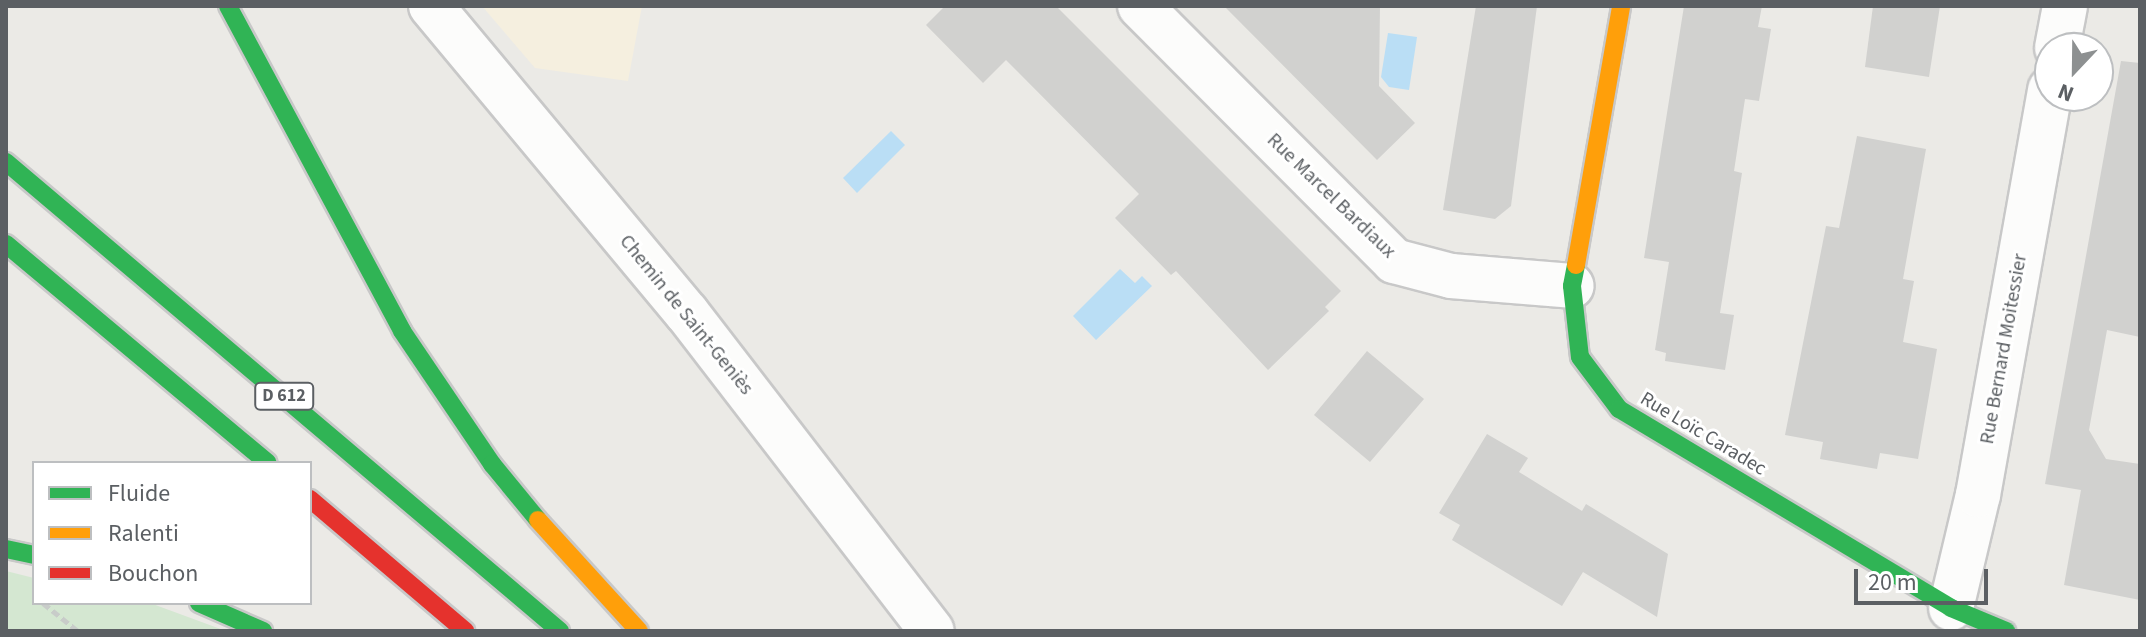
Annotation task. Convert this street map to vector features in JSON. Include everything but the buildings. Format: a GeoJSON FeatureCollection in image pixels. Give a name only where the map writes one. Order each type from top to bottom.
{"type":"FeatureCollection","features":[{"type":"Feature","properties":{"kind":"main road"},"geometry":{"type":"LineString","coordinates":[[228,6],[402,331],[492,464],[594,587],[639,631]]}},
{"type":"Feature","properties":{"kind":"main road","name":"Rue Loïc Caradec"},"geometry":{"type":"LineString","coordinates":[[1621,6],[1572,286],[1580,357],[1619,409],[1951,608],[2006,631]]}},
{"type":"Feature","properties":{"kind":"main road","name":"D 612"},"geometry":{"type":"LineString","coordinates":[[6,162],[560,631]]}},
{"type":"Feature","properties":{"kind":"main road"},"geometry":{"type":"LineString","coordinates":[[6,244],[266,461]]}},
{"type":"Feature","properties":{"kind":"main road"},"geometry":{"type":"LineString","coordinates":[[312,501],[465,631]]}},
{"type":"Feature","properties":{"kind":"main road"},"geometry":{"type":"LineString","coordinates":[[6,549],[32,555]]}},
{"type":"Feature","properties":{"kind":"main road"},"geometry":{"type":"LineString","coordinates":[[204,605],[263,631]]}},
{"type":"Feature","properties":{"kind":"street","name":"Chemin de Saint-Geniès"},"geometry":{"type":"LineString","coordinates":[[431,6],[687,313],[932,631]]}},
{"type":"Feature","properties":{"kind":"street","name":"Rue Marcel Bardiaux"},"geometry":{"type":"LineString","coordinates":[[1140,6],[1394,261],[1451,276],[1572,286]]}},
{"type":"Feature","properties":{"kind":"street"},"geometry":{"type":"LineString","coordinates":[[2060,32],[2065,6]]}},
{"type":"Feature","properties":{"kind":"street","name":"Rue Bernard Moitessier"},"geometry":{"type":"LineString","coordinates":[[1951,608],[1978,495],[2046,112]]}},
{"type":"Feature","properties":{"kind":"path"},"geometry":{"type":"LineString","coordinates":[[46,605],[78,631]]}},
{"type":"Feature","properties":{"kind":"shaded area"},"geometry":{"type":"Polygon","coordinates":[[[482,6],[642,6],[628,81],[535,68],[482,6]]]}},
{"type":"Feature","properties":{"kind":"green space"},"geometry":{"type":"Polygon","coordinates":[[[6,571],[32,578],[32,605],[155,605],[226,631],[6,631],[6,571]]]}},
{"type":"Feature","properties":{"kind":"water"},"geometry":{"type":"Polygon","coordinates":[[[1388,33],[1417,37],[1409,90],[1389,87],[1381,77],[1388,33]]]}},
{"type":"Feature","properties":{"kind":"water"},"geometry":{"type":"Polygon","coordinates":[[[891,131],[905,145],[857,193],[843,178],[891,131]]]}},
{"type":"Feature","properties":{"kind":"water"},"geometry":{"type":"Polygon","coordinates":[[[1120,269],[1135,283],[1142,276],[1152,286],[1096,340],[1073,316],[1120,269]]]}},
{"type":"Feature","properties":{"kind":"traffic: fast"},"geometry":{"type":"LineString","coordinates":[[228,6],[402,331],[492,464],[538,520]]}},
{"type":"Feature","properties":{"kind":"traffic: fast"},"geometry":{"type":"LineString","coordinates":[[6,162],[560,631]]}},
{"type":"Feature","properties":{"kind":"traffic: fast"},"geometry":{"type":"LineString","coordinates":[[6,244],[266,461]]}},
{"type":"Feature","properties":{"kind":"traffic: fast"},"geometry":{"type":"LineString","coordinates":[[1576,265],[1572,286],[1580,357],[1619,409],[1951,608],[2006,631]]}},
{"type":"Feature","properties":{"kind":"traffic: fast"},"geometry":{"type":"LineString","coordinates":[[6,549],[32,555]]}},
{"type":"Feature","properties":{"kind":"traffic: fast"},"geometry":{"type":"LineString","coordinates":[[204,605],[263,631]]}},
{"type":"Feature","properties":{"kind":"traffic: slow"},"geometry":{"type":"LineString","coordinates":[[1576,265],[1621,6]]}},
{"type":"Feature","properties":{"kind":"traffic: slow"},"geometry":{"type":"LineString","coordinates":[[538,520],[639,631]]}},
{"type":"Feature","properties":{"kind":"traffic: jam"},"geometry":{"type":"LineString","coordinates":[[312,501],[465,631]]}}]}
